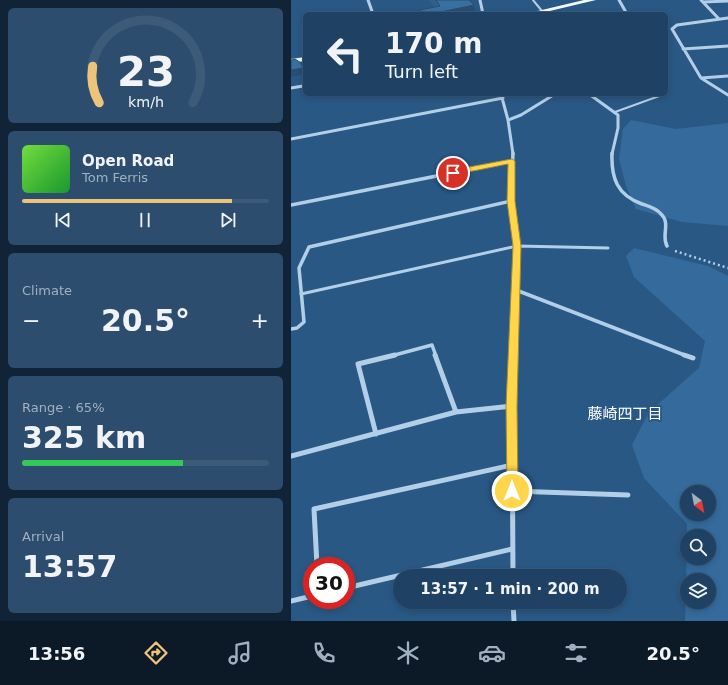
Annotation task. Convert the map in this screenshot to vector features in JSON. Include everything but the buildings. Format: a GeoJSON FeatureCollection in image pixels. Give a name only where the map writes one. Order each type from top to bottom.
{"type":"FeatureCollection","features":[{"type":"Feature","properties":{"kind":"main road"},"geometry":{"type":"LineString","coordinates":[[537,12],[593,0]]}},
{"type":"Feature","properties":{"kind":"main road"},"geometry":{"type":"LineString","coordinates":[[291,62],[303,59]]}},
{"type":"Feature","properties":{"kind":"street"},"geometry":{"type":"LineString","coordinates":[[368,0],[372,12]]}},
{"type":"Feature","properties":{"kind":"street"},"geometry":{"type":"LineString","coordinates":[[479,0],[482,12]]}},
{"type":"Feature","properties":{"kind":"street"},"geometry":{"type":"LineString","coordinates":[[619,0],[626,12]]}},
{"type":"Feature","properties":{"kind":"street"},"geometry":{"type":"LineString","coordinates":[[703,1],[728,0]]}},
{"type":"Feature","properties":{"kind":"street"},"geometry":{"type":"LineString","coordinates":[[703,1],[719,19]]}},
{"type":"Feature","properties":{"kind":"street"},"geometry":{"type":"LineString","coordinates":[[728,18],[677,24],[672,29],[701,78],[728,95]]}},
{"type":"Feature","properties":{"kind":"street"},"geometry":{"type":"LineString","coordinates":[[683,49],[728,46]]}},
{"type":"Feature","properties":{"kind":"street"},"geometry":{"type":"LineString","coordinates":[[701,78],[728,76]]}},
{"type":"Feature","properties":{"kind":"street"},"geometry":{"type":"LineString","coordinates":[[291,88],[303,86]]}},
{"type":"Feature","properties":{"kind":"street"},"geometry":{"type":"LineString","coordinates":[[291,139],[502,96],[513,150],[511,201],[517,246],[511,406],[513,465],[513,569]]}},
{"type":"Feature","properties":{"kind":"street"},"geometry":{"type":"LineString","coordinates":[[508,120],[521,115],[552,96]]}},
{"type":"Feature","properties":{"kind":"street"},"geometry":{"type":"LineString","coordinates":[[592,96],[615,112],[618,115],[620,122],[612,152],[614,174],[618,188],[627,199],[655,210],[663,216],[665,220],[665,243],[667,246]]}},
{"type":"Feature","properties":{"kind":"street"},"geometry":{"type":"LineString","coordinates":[[291,205],[512,161]]}},
{"type":"Feature","properties":{"kind":"street"},"geometry":{"type":"LineString","coordinates":[[291,329],[297,328],[304,322],[299,268],[309,247],[511,201]]}},
{"type":"Feature","properties":{"kind":"street"},"geometry":{"type":"LineString","coordinates":[[516,290],[693,358]]}},
{"type":"Feature","properties":{"kind":"street"},"geometry":{"type":"LineString","coordinates":[[376,434],[358,364],[433,345],[456,412]]}},
{"type":"Feature","properties":{"kind":"street"},"geometry":{"type":"LineString","coordinates":[[291,456],[456,412],[511,406]]}},
{"type":"Feature","properties":{"kind":"street"},"geometry":{"type":"LineString","coordinates":[[317,557],[314,509],[513,465]]}},
{"type":"Feature","properties":{"kind":"street"},"geometry":{"type":"LineString","coordinates":[[512,491],[628,495]]}},
{"type":"Feature","properties":{"kind":"street"},"geometry":{"type":"LineString","coordinates":[[355,586],[512,549]]}},
{"type":"Feature","properties":{"kind":"street"},"geometry":{"type":"LineString","coordinates":[[291,601],[303,598]]}},
{"type":"Feature","properties":{"kind":"street"},"geometry":{"type":"LineString","coordinates":[[513,609],[514,621]]}},
{"type":"Feature","properties":{"kind":"lane"},"geometry":{"type":"LineString","coordinates":[[533,0],[542,11]]}},
{"type":"Feature","properties":{"kind":"lane"},"geometry":{"type":"LineString","coordinates":[[615,112],[659,96]]}},
{"type":"Feature","properties":{"kind":"lane"},"geometry":{"type":"LineString","coordinates":[[301,294],[517,246],[608,248]]}},
{"type":"Feature","properties":{"kind":"path"},"geometry":{"type":"LineString","coordinates":[[667,246],[673,250],[728,268]]}},
{"type":"Feature","properties":{"kind":"shaded area"},"geometry":{"type":"Polygon","coordinates":[[[631,120],[676,129],[728,123],[728,226],[682,222],[636,209],[626,186],[619,159],[623,129],[631,120]]]}},
{"type":"Feature","properties":{"kind":"shaded area"},"geometry":{"type":"Polygon","coordinates":[[[634,248],[708,266],[728,276],[728,621],[685,621],[685,609],[716,609],[716,573],[686,573],[686,565],[716,565],[716,529],[687,529],[687,524],[684,521],[716,521],[716,485],[680,485],[680,517],[644,478],[632,445],[649,412],[699,368],[705,341],[634,277],[626,256],[634,248]]]}},
{"type":"Feature","properties":{"kind":"district","name":"藤崎四丁目"},"geometry":{"type":"Point","coordinates":[625,414]}},
{"type":"Feature","properties":{"kind":"route"},"geometry":{"type":"LineString","coordinates":[[453,173],[512,161],[511,201],[517,246],[511,406],[513,465],[512,491]]}}]}
